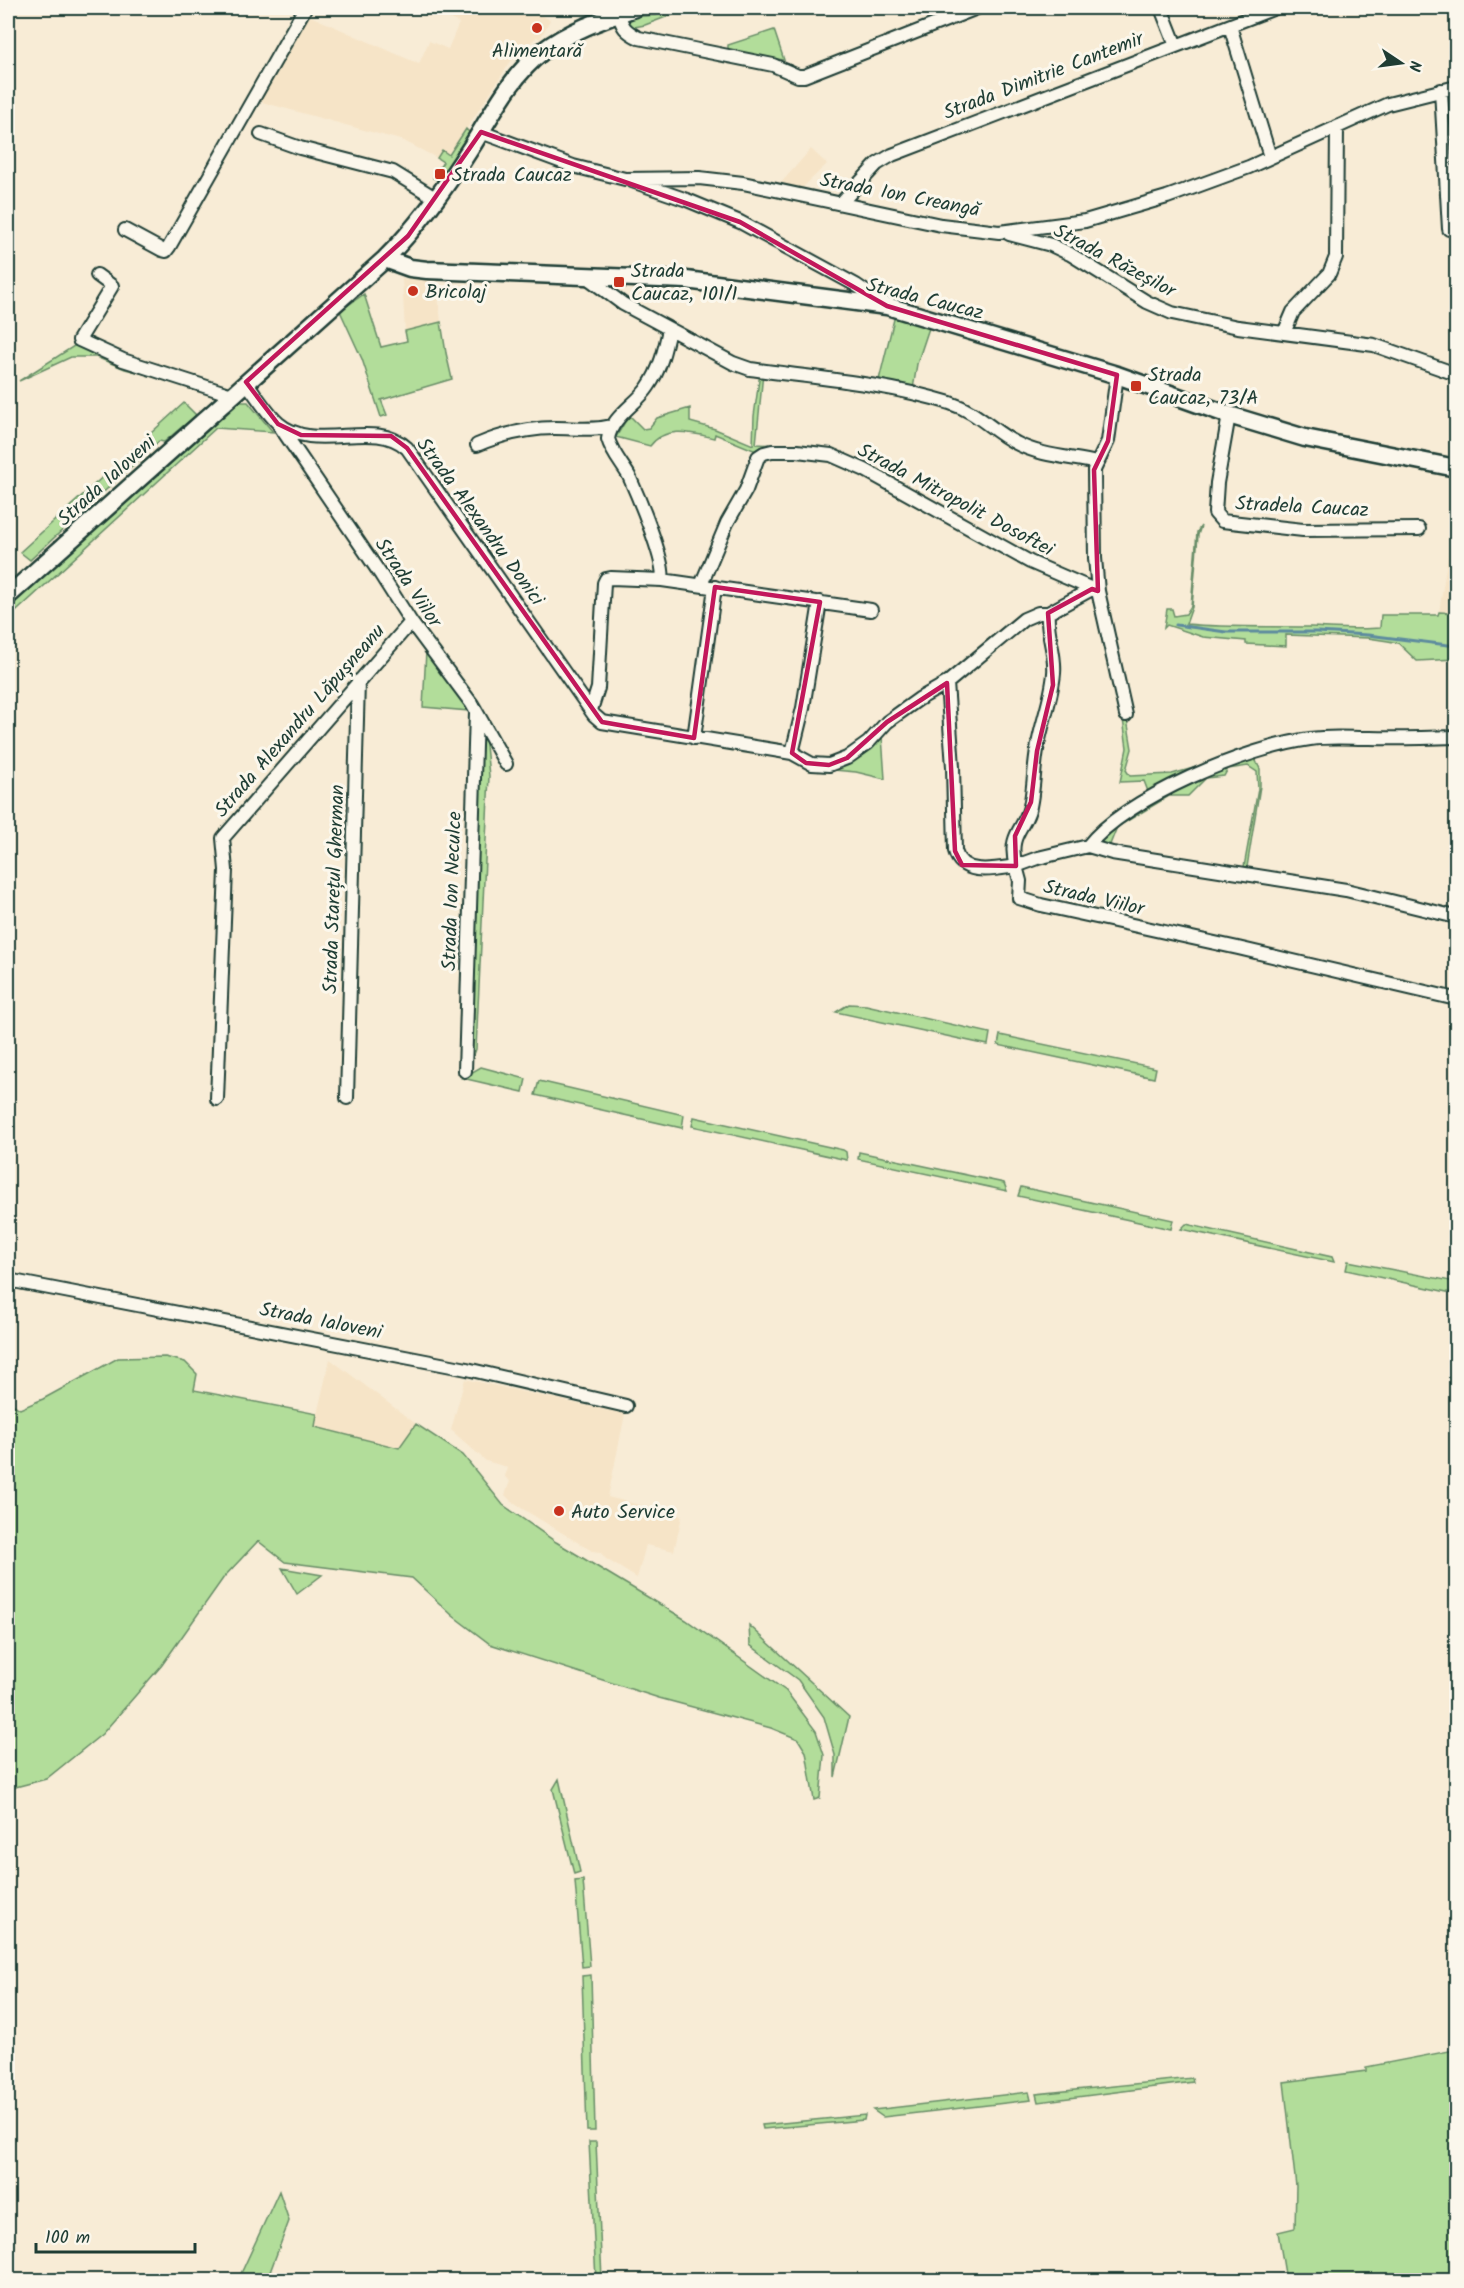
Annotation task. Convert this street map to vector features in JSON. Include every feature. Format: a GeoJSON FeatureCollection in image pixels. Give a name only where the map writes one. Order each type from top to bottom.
{"type":"FeatureCollection","features":[{"type":"Feature","properties":{"kind":"street"},"geometry":{"type":"LineString","coordinates":[[125,231],[166,251],[305,8]]}},
{"type":"Feature","properties":{"kind":"street"},"geometry":{"type":"LineString","coordinates":[[97,275],[112,286],[79,340],[123,360],[232,395],[408,236],[437,199],[517,78],[543,51],[617,11],[634,8]]}},
{"type":"Feature","properties":{"kind":"street"},"geometry":{"type":"LineString","coordinates":[[617,11],[622,26],[639,38],[773,65],[798,76],[804,76],[977,8]]}},
{"type":"Feature","properties":{"kind":"street"},"geometry":{"type":"LineString","coordinates":[[1161,8],[1176,46]]}},
{"type":"Feature","properties":{"kind":"street","name":"Strada Dimitrie Cantemir"},"geometry":{"type":"LineString","coordinates":[[842,203],[877,164],[892,155],[1275,8]]}},
{"type":"Feature","properties":{"kind":"street"},"geometry":{"type":"LineString","coordinates":[[1230,26],[1270,157]]}},
{"type":"Feature","properties":{"kind":"street","name":"Strada Ion Creangă"},"geometry":{"type":"LineString","coordinates":[[481,132],[573,166],[626,179],[699,178],[732,181],[941,225],[999,232],[1085,221],[1167,197],[1270,157],[1388,104],[1456,87]]}},
{"type":"Feature","properties":{"kind":"street"},"geometry":{"type":"LineString","coordinates":[[1441,90],[1449,229]]}},
{"type":"Feature","properties":{"kind":"street"},"geometry":{"type":"LineString","coordinates":[[1284,333],[1293,312],[1329,274],[1336,258],[1337,127]]}},
{"type":"Feature","properties":{"kind":"street"},"geometry":{"type":"LineString","coordinates":[[261,134],[300,148],[393,172],[437,199]]}},
{"type":"Feature","properties":{"kind":"street"},"geometry":{"type":"LineString","coordinates":[[626,179],[687,200],[740,222],[856,285],[887,306]]}},
{"type":"Feature","properties":{"kind":"street","name":"Strada Răzeșilor"},"geometry":{"type":"LineString","coordinates":[[999,232],[1051,245],[1070,254],[1147,302],[1172,313],[1238,327],[1374,345],[1456,374]]}},
{"type":"Feature","properties":{"kind":"street","name":"Strada Caucaz"},"geometry":{"type":"LineString","coordinates":[[385,259],[410,268],[427,270],[584,274],[686,280],[887,306],[1117,375],[1229,415],[1305,438],[1456,468]]}},
{"type":"Feature","properties":{"kind":"street"},"geometry":{"type":"LineString","coordinates":[[584,274],[613,298],[733,363],[750,369],[881,388],[951,403],[975,414],[1018,444],[1096,463]]}},
{"type":"Feature","properties":{"kind":"street"},"geometry":{"type":"LineString","coordinates":[[662,580],[663,569],[658,548],[629,477],[608,439],[612,426],[651,383],[660,366],[669,329]]}},
{"type":"Feature","properties":{"kind":"street"},"geometry":{"type":"LineString","coordinates":[[1117,375],[1108,441],[1096,463],[1094,481],[1095,590],[1126,716]]}},
{"type":"Feature","properties":{"kind":"street","name":"Strada Alexandru Donici"},"geometry":{"type":"LineString","coordinates":[[246,382],[278,424],[301,435],[316,437],[381,435],[399,440],[414,457],[591,710],[602,722],[792,753],[797,758],[812,764],[838,763],[856,753],[887,722],[919,699],[947,683]]}},
{"type":"Feature","properties":{"kind":"street","name":"Strada Ialoveni"},"geometry":{"type":"LineString","coordinates":[[8,596],[232,395]]}},
{"type":"Feature","properties":{"kind":"street","name":"Stradela Caucaz"},"geometry":{"type":"LineString","coordinates":[[1229,415],[1215,513],[1222,521],[1303,530],[1419,529]]}},
{"type":"Feature","properties":{"kind":"street","name":"Strada Viilor"},"geometry":{"type":"LineString","coordinates":[[278,424],[411,622],[477,712],[506,764]]}},
{"type":"Feature","properties":{"kind":"street"},"geometry":{"type":"LineString","coordinates":[[477,445],[503,434],[524,431],[557,428],[593,429],[612,426]]}},
{"type":"Feature","properties":{"kind":"street","name":"Strada Mitropolit Dosoftei"},"geometry":{"type":"LineString","coordinates":[[701,585],[727,523],[746,490],[755,464],[764,453],[796,451],[822,453],[865,470],[1030,562],[1095,590]]}},
{"type":"Feature","properties":{"kind":"street"},"geometry":{"type":"LineString","coordinates":[[591,710],[598,688],[606,579],[662,580],[871,610]]}},
{"type":"Feature","properties":{"kind":"street"},"geometry":{"type":"LineString","coordinates":[[694,738],[715,587]]}},
{"type":"Feature","properties":{"kind":"street"},"geometry":{"type":"LineString","coordinates":[[1048,613],[1047,623],[1054,657],[1053,685],[1036,751],[1031,802],[1015,836],[1013,848],[1016,866],[990,869],[962,865],[957,860],[955,851],[953,767],[947,683],[1024,619],[1038,613],[1048,613],[1095,590]]}},
{"type":"Feature","properties":{"kind":"street"},"geometry":{"type":"LineString","coordinates":[[792,753],[803,708],[820,602]]}},
{"type":"Feature","properties":{"kind":"street","name":"Strada Alexandru Lăpușneanu"},"geometry":{"type":"LineString","coordinates":[[217,1099],[225,870],[223,838],[411,622]]}},
{"type":"Feature","properties":{"kind":"street","name":"Strada Starețul Gherman"},"geometry":{"type":"LineString","coordinates":[[347,1098],[358,681]]}},
{"type":"Feature","properties":{"kind":"street","name":"Strada Ion Neculce"},"geometry":{"type":"LineString","coordinates":[[465,1071],[477,712]]}},
{"type":"Feature","properties":{"kind":"street"},"geometry":{"type":"LineString","coordinates":[[1088,846],[1108,825],[1132,808],[1206,770],[1257,752],[1312,738],[1456,737]]}},
{"type":"Feature","properties":{"kind":"street","name":"Strada Viilor"},"geometry":{"type":"LineString","coordinates":[[1456,917],[1346,890],[1112,853],[1088,846],[1038,858],[1016,866],[1020,881],[1019,898],[1041,905],[1456,999]]}},
{"type":"Feature","properties":{"kind":"street","name":"Strada Ialoveni"},"geometry":{"type":"LineString","coordinates":[[8,1280],[467,1369],[626,1406]]}},
{"type":"Feature","properties":{"kind":"highlighted area"},"geometry":{"type":"Polygon","coordinates":[[[481,132],[740,222],[887,306],[1117,375],[1108,441],[1094,470],[1098,591],[1092,589],[1048,613],[1053,685],[1037,751],[1031,802],[1015,836],[1016,866],[962,865],[955,851],[947,683],[887,722],[847,758],[829,765],[806,763],[792,753],[820,602],[715,587],[694,738],[602,722],[407,448],[391,436],[301,435],[278,424],[246,382],[408,236],[481,132]]]}},
{"type":"Feature","properties":{"kind":"shaded area"},"geometry":{"type":"Polygon","coordinates":[[[445,8],[530,8],[550,20],[540,39],[537,37],[515,55],[449,155],[442,151],[437,158],[404,141],[258,101],[308,15],[419,64],[429,41],[448,49],[459,23],[442,15],[445,8]]]}},
{"type":"Feature","properties":{"kind":"shaded area"},"geometry":{"type":"Polygon","coordinates":[[[811,149],[827,164],[801,189],[780,184],[811,149]]]}},
{"type":"Feature","properties":{"kind":"shaded area"},"geometry":{"type":"Polygon","coordinates":[[[436,278],[441,322],[405,331],[402,279],[436,278]]]}},
{"type":"Feature","properties":{"kind":"shaded area"},"geometry":{"type":"Polygon","coordinates":[[[1452,531],[1456,531],[1456,613],[1439,612],[1452,531]]]}},
{"type":"Feature","properties":{"kind":"shaded area"},"geometry":{"type":"Polygon","coordinates":[[[330,1359],[416,1424],[399,1448],[314,1427],[330,1359]]]}},
{"type":"Feature","properties":{"kind":"shaded area"},"geometry":{"type":"Polygon","coordinates":[[[465,1379],[625,1414],[608,1497],[682,1516],[674,1551],[646,1545],[637,1578],[606,1559],[600,1552],[592,1551],[513,1503],[505,1495],[510,1481],[505,1477],[507,1467],[486,1461],[451,1430],[465,1379]]]}},
{"type":"Feature","properties":{"kind":"green space"},"geometry":{"type":"Polygon","coordinates":[[[677,8],[690,8],[645,25],[629,28],[625,20],[632,17],[655,15],[677,8]]]}},
{"type":"Feature","properties":{"kind":"green space"},"geometry":{"type":"Polygon","coordinates":[[[774,30],[784,60],[728,51],[728,45],[774,30]]]}},
{"type":"Feature","properties":{"kind":"green space"},"geometry":{"type":"Polygon","coordinates":[[[466,129],[470,133],[438,180],[433,178],[443,162],[437,158],[442,150],[449,155],[466,129]]]}},
{"type":"Feature","properties":{"kind":"green space"},"geometry":{"type":"Polygon","coordinates":[[[364,294],[381,347],[407,341],[405,331],[441,322],[452,379],[381,400],[387,415],[381,417],[362,359],[340,311],[364,294]]]}},
{"type":"Feature","properties":{"kind":"green space"},"geometry":{"type":"Polygon","coordinates":[[[895,315],[930,325],[917,364],[913,389],[878,384],[895,315]]]}},
{"type":"Feature","properties":{"kind":"green space"},"geometry":{"type":"Polygon","coordinates":[[[77,344],[149,375],[125,369],[96,357],[71,357],[19,381],[77,344]]]}},
{"type":"Feature","properties":{"kind":"green space"},"geometry":{"type":"Polygon","coordinates":[[[760,373],[763,373],[756,444],[778,445],[777,448],[756,451],[715,434],[714,438],[680,432],[671,433],[656,439],[650,446],[616,437],[629,415],[643,429],[649,428],[657,418],[690,408],[690,422],[715,429],[753,445],[754,416],[760,373]]]}},
{"type":"Feature","properties":{"kind":"green space"},"geometry":{"type":"Polygon","coordinates":[[[236,402],[248,402],[273,432],[216,428],[8,619],[8,608],[236,402]]]}},
{"type":"Feature","properties":{"kind":"green space"},"geometry":{"type":"Polygon","coordinates":[[[184,403],[196,415],[164,442],[159,441],[30,560],[20,552],[184,403]]]}},
{"type":"Feature","properties":{"kind":"green space"},"geometry":{"type":"Polygon","coordinates":[[[1201,526],[1198,535],[1192,607],[1186,624],[1371,629],[1380,628],[1381,615],[1456,613],[1456,659],[1417,661],[1398,643],[1368,638],[1286,635],[1286,646],[1246,644],[1246,641],[1203,637],[1167,625],[1164,628],[1167,609],[1172,609],[1174,616],[1186,614],[1191,606],[1197,532],[1201,526]]]}},
{"type":"Feature","properties":{"kind":"green space"},"geometry":{"type":"Polygon","coordinates":[[[426,651],[470,711],[423,707],[426,651]]]}},
{"type":"Feature","properties":{"kind":"green space"},"geometry":{"type":"Polygon","coordinates":[[[1123,719],[1127,719],[1132,749],[1126,770],[1130,776],[1172,774],[1222,760],[1149,794],[1144,781],[1120,782],[1127,748],[1123,719]]]}},
{"type":"Feature","properties":{"kind":"green space"},"geometry":{"type":"Polygon","coordinates":[[[480,726],[485,735],[489,776],[476,1049],[471,1063],[480,726]]]}},
{"type":"Feature","properties":{"kind":"green space"},"geometry":{"type":"Polygon","coordinates":[[[882,736],[885,779],[856,772],[834,770],[832,767],[882,736]]]}},
{"type":"Feature","properties":{"kind":"green space"},"geometry":{"type":"Polygon","coordinates":[[[1254,757],[1260,769],[1260,786],[1247,867],[1244,867],[1258,789],[1257,772],[1248,766],[1228,769],[1224,776],[1206,778],[1188,796],[1169,796],[1117,827],[1109,847],[1099,844],[1100,835],[1189,781],[1254,757]]]}},
{"type":"Feature","properties":{"kind":"green space"},"geometry":{"type":"Polygon","coordinates":[[[849,1004],[866,1005],[990,1033],[988,1045],[836,1012],[849,1004]]]}},
{"type":"Feature","properties":{"kind":"green space"},"geometry":{"type":"Polygon","coordinates":[[[1000,1035],[1156,1068],[1154,1078],[998,1045],[1000,1035]]]}},
{"type":"Feature","properties":{"kind":"green space"},"geometry":{"type":"Polygon","coordinates":[[[481,1067],[526,1079],[523,1092],[462,1078],[481,1067]]]}},
{"type":"Feature","properties":{"kind":"green space"},"geometry":{"type":"Polygon","coordinates":[[[539,1081],[684,1115],[682,1128],[535,1095],[539,1081]]]}},
{"type":"Feature","properties":{"kind":"green space"},"geometry":{"type":"Polygon","coordinates":[[[694,1117],[843,1150],[846,1152],[847,1160],[692,1126],[694,1117]]]}},
{"type":"Feature","properties":{"kind":"green space"},"geometry":{"type":"Polygon","coordinates":[[[859,1152],[1004,1183],[1007,1191],[858,1159],[859,1152]]]}},
{"type":"Feature","properties":{"kind":"green space"},"geometry":{"type":"Polygon","coordinates":[[[1021,1187],[1173,1220],[1171,1229],[1018,1196],[1021,1187]]]}},
{"type":"Feature","properties":{"kind":"green space"},"geometry":{"type":"Polygon","coordinates":[[[1186,1224],[1332,1257],[1334,1262],[1181,1229],[1186,1224]]]}},
{"type":"Feature","properties":{"kind":"green space"},"geometry":{"type":"Polygon","coordinates":[[[1348,1261],[1456,1282],[1456,1294],[1346,1270],[1348,1261]]]}},
{"type":"Feature","properties":{"kind":"green space"},"geometry":{"type":"Polygon","coordinates":[[[165,1357],[185,1362],[197,1374],[194,1390],[317,1414],[315,1427],[399,1448],[416,1424],[463,1455],[503,1505],[556,1542],[686,1620],[786,1691],[816,1731],[824,1755],[820,1798],[814,1800],[806,1752],[798,1739],[771,1728],[659,1698],[490,1644],[453,1616],[412,1578],[285,1562],[258,1541],[224,1577],[162,1665],[102,1734],[46,1779],[8,1789],[8,1401],[20,1409],[118,1358],[165,1357]]]}},
{"type":"Feature","properties":{"kind":"green space"},"geometry":{"type":"Polygon","coordinates":[[[282,1568],[322,1575],[297,1594],[282,1568]]]}},
{"type":"Feature","properties":{"kind":"green space"},"geometry":{"type":"Polygon","coordinates":[[[749,1625],[849,1717],[835,1777],[835,1755],[824,1717],[798,1680],[750,1645],[749,1625]]]}},
{"type":"Feature","properties":{"kind":"green space"},"geometry":{"type":"Polygon","coordinates":[[[559,1779],[580,1872],[574,1874],[553,1789],[559,1779]]]}},
{"type":"Feature","properties":{"kind":"green space"},"geometry":{"type":"Polygon","coordinates":[[[583,1880],[590,1966],[582,1967],[575,1881],[583,1880]]]}},
{"type":"Feature","properties":{"kind":"green space"},"geometry":{"type":"Polygon","coordinates":[[[1456,1944],[1456,2280],[1286,2280],[1278,2232],[1295,2228],[1296,2186],[1284,2082],[1366,2071],[1366,2067],[1455,2050],[1456,1944]]]}},
{"type":"Feature","properties":{"kind":"green space"},"geometry":{"type":"Polygon","coordinates":[[[591,1975],[595,2131],[587,2131],[582,1976],[591,1975]]]}},
{"type":"Feature","properties":{"kind":"green space"},"geometry":{"type":"Polygon","coordinates":[[[1192,2078],[1193,2082],[1038,2102],[1036,2094],[1192,2078]]]}},
{"type":"Feature","properties":{"kind":"green space"},"geometry":{"type":"Polygon","coordinates":[[[1029,2092],[1031,2100],[883,2117],[873,2110],[1029,2092]]]}},
{"type":"Feature","properties":{"kind":"green space"},"geometry":{"type":"Polygon","coordinates":[[[865,2115],[864,2120],[763,2129],[762,2125],[865,2115]]]}},
{"type":"Feature","properties":{"kind":"green space"},"geometry":{"type":"Polygon","coordinates":[[[589,2142],[596,2142],[602,2280],[596,2280],[589,2142]]]}},
{"type":"Feature","properties":{"kind":"green space"},"geometry":{"type":"Polygon","coordinates":[[[279,2191],[289,2221],[267,2280],[238,2280],[279,2191]]]}},
{"type":"Feature","properties":{"kind":"waterway"},"geometry":{"type":"LineString","coordinates":[[1176,625],[1226,632],[1317,632],[1368,635],[1456,646]]}},
{"type":"Feature","properties":{"kind":"place","name":"Alimentară"},"geometry":{"type":"Point","coordinates":[537,28]}},
{"type":"Feature","properties":{"kind":"place","name":"Strada Caucaz"},"geometry":{"type":"Point","coordinates":[440,174]}},
{"type":"Feature","properties":{"kind":"place","name":"Strada Caucaz, 101/1"},"geometry":{"type":"Point","coordinates":[619,282]}},
{"type":"Feature","properties":{"kind":"place","name":"Bricolaj"},"geometry":{"type":"Point","coordinates":[413,291]}},
{"type":"Feature","properties":{"kind":"place","name":"Strada Caucaz, 73/A"},"geometry":{"type":"Point","coordinates":[1136,386]}},
{"type":"Feature","properties":{"kind":"place","name":"Auto Service"},"geometry":{"type":"Point","coordinates":[559,1511]}}]}
